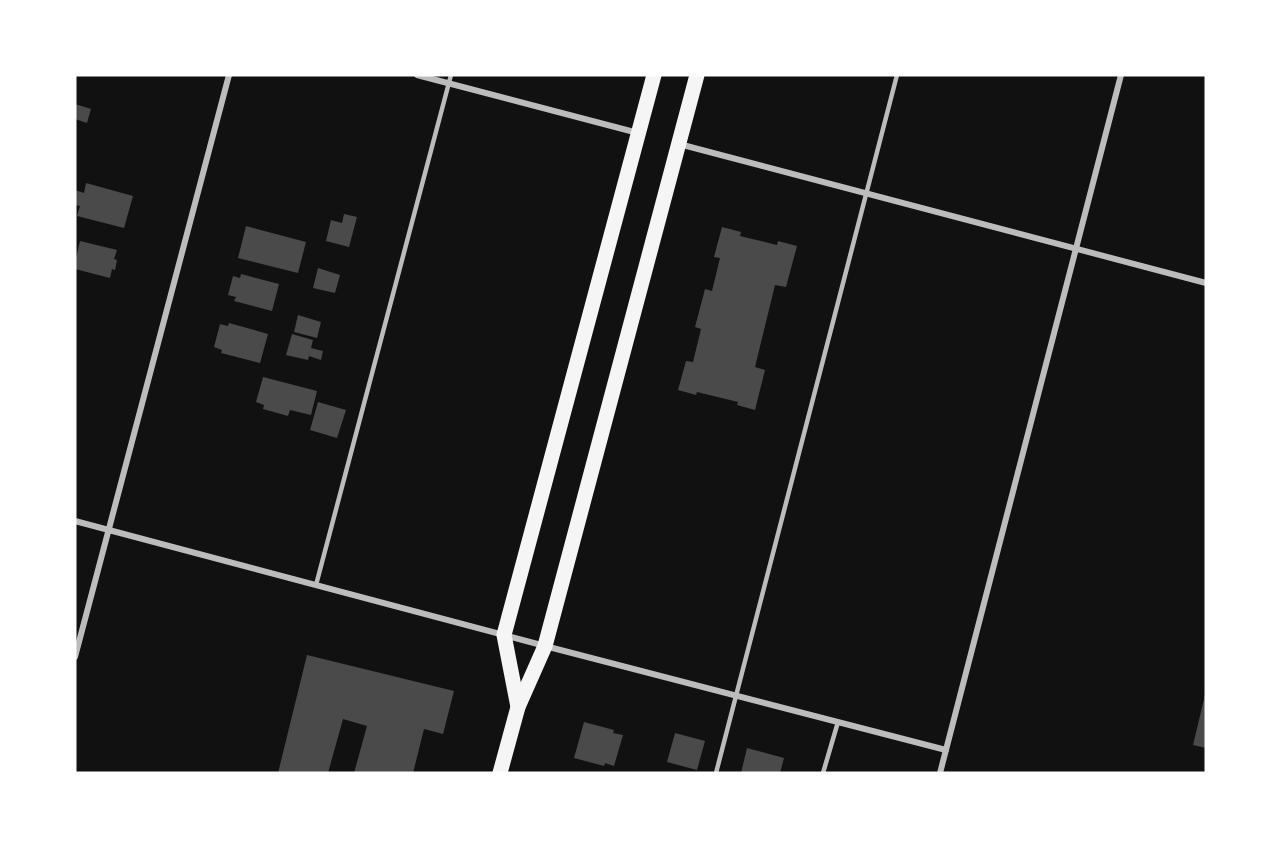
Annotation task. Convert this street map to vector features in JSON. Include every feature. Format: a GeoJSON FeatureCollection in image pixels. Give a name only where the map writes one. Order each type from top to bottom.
{"type":"FeatureCollection","features":[{"type":"Feature","properties":{"kind":"main road"},"geometry":{"type":"LineString","coordinates":[[518,706],[504,635],[654,75]]}},
{"type":"Feature","properties":{"kind":"main road"},"geometry":{"type":"LineString","coordinates":[[500,773],[518,706],[545,646],[697,75]]}},
{"type":"Feature","properties":{"kind":"street"},"geometry":{"type":"LineString","coordinates":[[75,657],[229,75]]}},
{"type":"Feature","properties":{"kind":"street"},"geometry":{"type":"LineString","coordinates":[[417,75],[639,134]]}},
{"type":"Feature","properties":{"kind":"street"},"geometry":{"type":"LineString","coordinates":[[940,773],[1121,75]]}},
{"type":"Feature","properties":{"kind":"street"},"geometry":{"type":"LineString","coordinates":[[678,144],[1206,283]]}},
{"type":"Feature","properties":{"kind":"street"},"geometry":{"type":"LineString","coordinates":[[75,521],[946,750]]}},
{"type":"Feature","properties":{"kind":"lane"},"geometry":{"type":"LineString","coordinates":[[316,585],[452,75]]}},
{"type":"Feature","properties":{"kind":"lane"},"geometry":{"type":"LineString","coordinates":[[716,773],[897,75]]}},
{"type":"Feature","properties":{"kind":"lane"},"geometry":{"type":"LineString","coordinates":[[823,773],[838,722]]}},
{"type":"Feature","properties":{"kind":"building"},"geometry":{"type":"Polygon","coordinates":[[[75,104],[91,109],[87,123],[75,119],[75,104]]]}},
{"type":"Feature","properties":{"kind":"building"},"geometry":{"type":"Polygon","coordinates":[[[86,183],[133,196],[124,228],[77,216],[80,206],[75,205],[75,190],[84,193],[86,183]]]}},
{"type":"Feature","properties":{"kind":"building"},"geometry":{"type":"Polygon","coordinates":[[[344,214],[357,217],[349,247],[326,241],[331,220],[342,223],[344,214]]]}},
{"type":"Feature","properties":{"kind":"building"},"geometry":{"type":"Polygon","coordinates":[[[246,226],[306,242],[298,273],[238,258],[246,226]]]}},
{"type":"Feature","properties":{"kind":"building"},"geometry":{"type":"Polygon","coordinates":[[[722,227],[741,232],[740,236],[777,245],[778,241],[797,246],[786,287],[775,285],[755,367],[765,370],[755,410],[737,405],[738,402],[678,390],[686,361],[693,362],[701,329],[695,327],[705,289],[712,291],[720,258],[714,257],[722,227]]]}},
{"type":"Feature","properties":{"kind":"building"},"geometry":{"type":"Polygon","coordinates":[[[80,241],[117,250],[114,259],[117,260],[115,270],[112,269],[110,278],[75,269],[80,241]]]}},
{"type":"Feature","properties":{"kind":"building"},"geometry":{"type":"Polygon","coordinates":[[[318,268],[340,275],[335,293],[313,288],[318,268]]]}},
{"type":"Feature","properties":{"kind":"building"},"geometry":{"type":"Polygon","coordinates":[[[241,274],[279,284],[272,311],[234,301],[236,297],[228,295],[233,276],[240,278],[241,274]]]}},
{"type":"Feature","properties":{"kind":"building"},"geometry":{"type":"Polygon","coordinates":[[[298,315],[321,322],[317,338],[294,332],[298,315]]]}},
{"type":"Feature","properties":{"kind":"building"},"geometry":{"type":"Polygon","coordinates":[[[229,323],[268,334],[260,363],[221,353],[222,350],[214,347],[220,324],[228,326],[229,323]]]}},
{"type":"Feature","properties":{"kind":"building"},"geometry":{"type":"Polygon","coordinates":[[[292,334],[313,340],[311,348],[323,351],[321,360],[309,356],[308,360],[286,355],[292,334]]]}},
{"type":"Feature","properties":{"kind":"building"},"geometry":{"type":"Polygon","coordinates":[[[263,377],[317,391],[311,415],[290,410],[288,416],[263,409],[264,405],[256,402],[263,377]]]}},
{"type":"Feature","properties":{"kind":"building"},"geometry":{"type":"Polygon","coordinates":[[[318,402],[346,410],[337,438],[310,430],[318,402]]]}},
{"type":"Feature","properties":{"kind":"building"},"geometry":{"type":"Polygon","coordinates":[[[307,655],[454,691],[443,734],[424,729],[413,773],[354,773],[367,726],[343,719],[328,773],[278,773],[307,655]]]}},
{"type":"Feature","properties":{"kind":"building"},"geometry":{"type":"Polygon","coordinates":[[[1206,695],[1206,748],[1193,745],[1206,695]]]}},
{"type":"Feature","properties":{"kind":"building"},"geometry":{"type":"Polygon","coordinates":[[[584,722],[614,730],[613,733],[623,735],[614,766],[605,763],[604,766],[574,758],[584,722]]]}},
{"type":"Feature","properties":{"kind":"building"},"geometry":{"type":"Polygon","coordinates":[[[675,733],[705,741],[697,770],[667,762],[675,733]]]}},
{"type":"Feature","properties":{"kind":"building"},"geometry":{"type":"Polygon","coordinates":[[[747,748],[784,758],[780,773],[741,773],[747,748]]]}}]}
